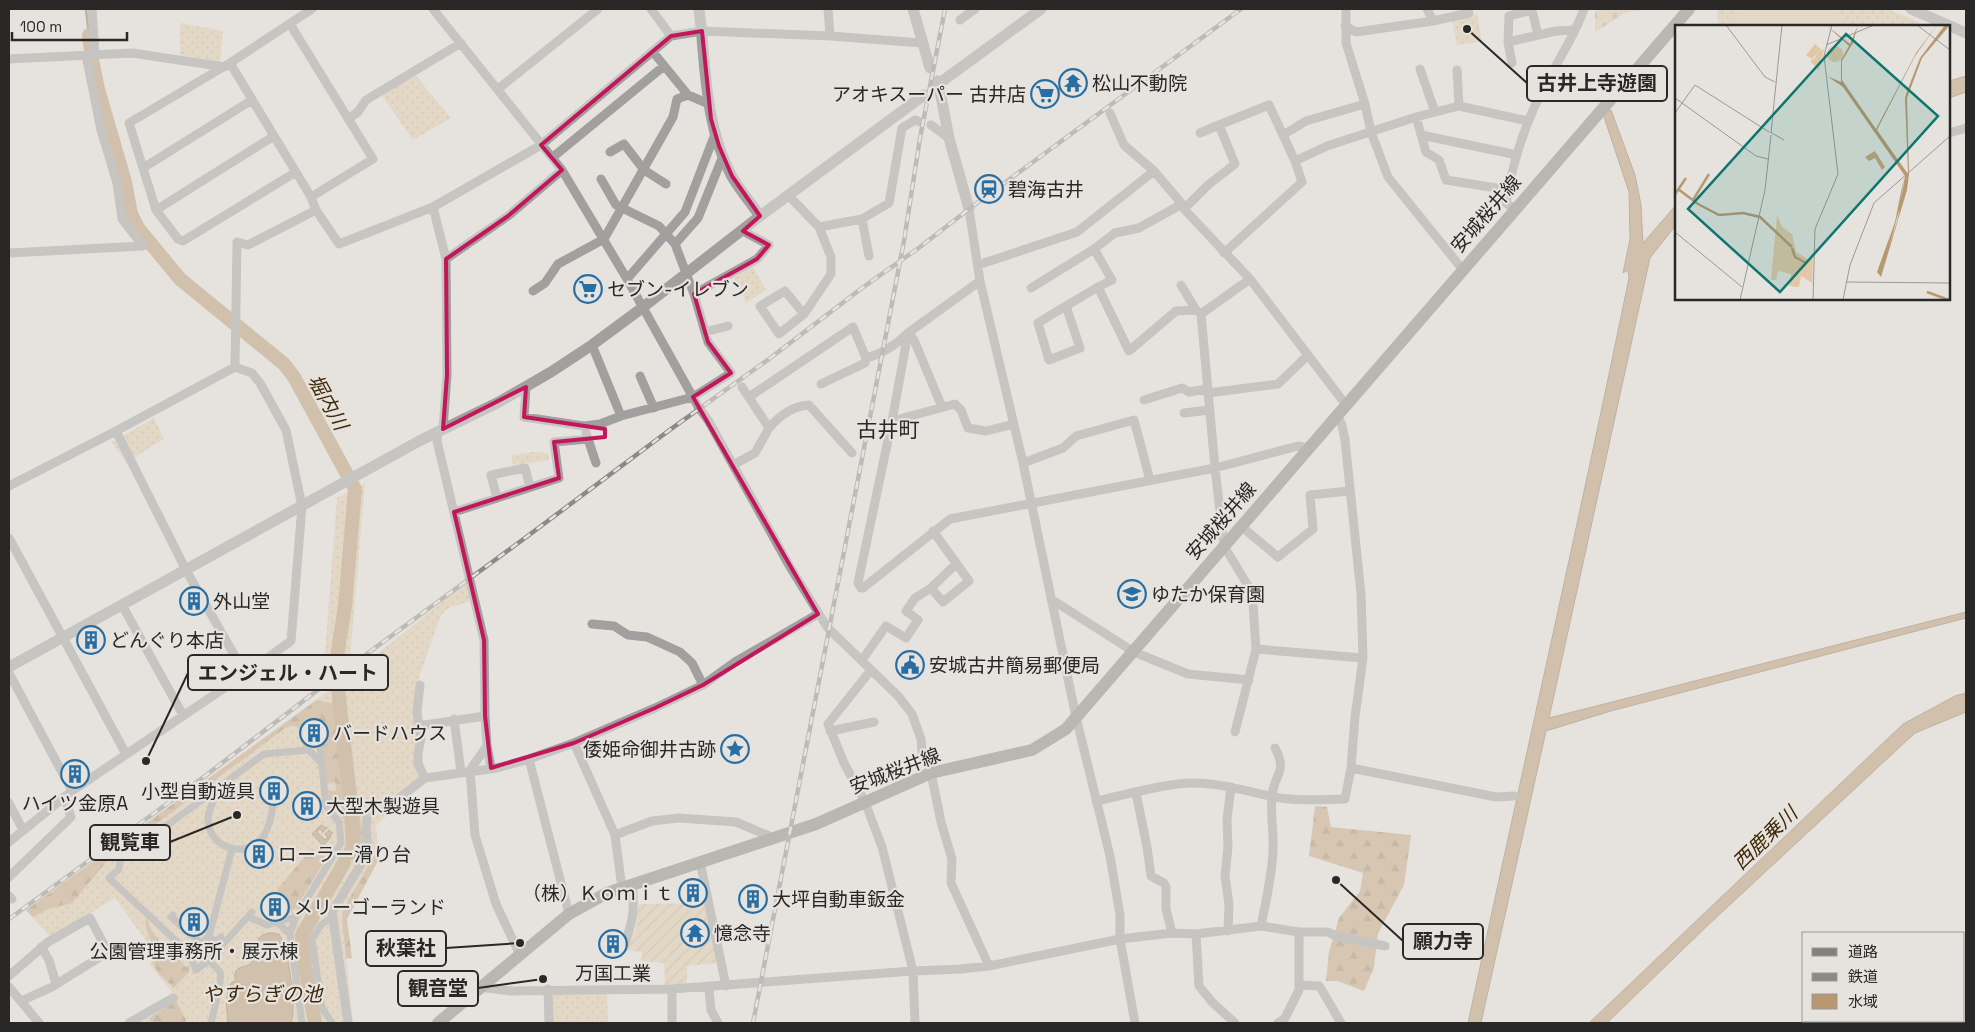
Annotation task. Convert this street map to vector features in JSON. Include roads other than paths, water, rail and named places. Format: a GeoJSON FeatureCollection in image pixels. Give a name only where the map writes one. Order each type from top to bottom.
{"type":"FeatureCollection","features":[{"type":"Feature","properties":{"kind":"main road","name":"安城桜井線"},"geometry":{"type":"LineString","coordinates":[[438,1023],[569,914],[589,902],[627,886],[816,824],[931,773],[1032,750],[1058,735],[1134,652],[1688,9]]}},
{"type":"Feature","properties":{"kind":"street"},"geometry":{"type":"LineString","coordinates":[[9,253],[143,246],[122,219],[117,183],[101,130],[91,54],[92,9]]}},
{"type":"Feature","properties":{"kind":"street"},"geometry":{"type":"LineString","coordinates":[[296,172],[184,242],[178,239],[156,210],[129,123],[227,65],[312,9]]}},
{"type":"Feature","properties":{"kind":"street"},"geometry":{"type":"LineString","coordinates":[[434,9],[562,170],[604,238],[642,308],[818,614],[827,627],[899,697],[912,714],[921,739],[922,753],[931,773],[941,822],[952,859],[951,883],[990,966]]}},
{"type":"Feature","properties":{"kind":"street"},"geometry":{"type":"LineString","coordinates":[[498,89],[598,9]]}},
{"type":"Feature","properties":{"kind":"street"},"geometry":{"type":"LineString","coordinates":[[651,9],[671,36]]}},
{"type":"Feature","properties":{"kind":"street"},"geometry":{"type":"LineString","coordinates":[[700,9],[711,119],[723,156],[732,176],[760,216]]}},
{"type":"Feature","properties":{"kind":"street"},"geometry":{"type":"LineString","coordinates":[[828,9],[830,36]]}},
{"type":"Feature","properties":{"kind":"street"},"geometry":{"type":"LineString","coordinates":[[913,9],[930,68]]}},
{"type":"Feature","properties":{"kind":"street"},"geometry":{"type":"LineString","coordinates":[[960,20],[975,9]]}},
{"type":"Feature","properties":{"kind":"street"},"geometry":{"type":"LineString","coordinates":[[1041,9],[938,83],[948,138],[968,209],[980,281],[1023,462],[1076,717],[1110,856],[1120,915],[1120,939],[1135,1023]]}},
{"type":"Feature","properties":{"kind":"street"},"geometry":{"type":"LineString","coordinates":[[1346,9],[1346,43],[1365,104],[1371,132],[1388,177],[1463,270]]}},
{"type":"Feature","properties":{"kind":"street"},"geometry":{"type":"LineString","coordinates":[[1427,9],[1433,21]]}},
{"type":"Feature","properties":{"kind":"street"},"geometry":{"type":"LineString","coordinates":[[1515,209],[1506,203],[1517,155],[1528,122],[1584,9]]}},
{"type":"Feature","properties":{"kind":"street"},"geometry":{"type":"LineString","coordinates":[[1911,9],[1948,25]]}},
{"type":"Feature","properties":{"kind":"street"},"geometry":{"type":"LineString","coordinates":[[1512,63],[1508,42],[1510,16],[1532,10],[1538,35]]}},
{"type":"Feature","properties":{"kind":"street"},"geometry":{"type":"LineString","coordinates":[[1345,26],[1356,32],[1433,21],[1469,12]]}},
{"type":"Feature","properties":{"kind":"street"},"geometry":{"type":"LineString","coordinates":[[290,24],[374,159],[311,197]]}},
{"type":"Feature","properties":{"kind":"street"},"geometry":{"type":"LineString","coordinates":[[1950,26],[1966,33]]}},
{"type":"Feature","properties":{"kind":"street"},"geometry":{"type":"LineString","coordinates":[[1508,42],[1556,31],[1575,30]]}},
{"type":"Feature","properties":{"kind":"street"},"geometry":{"type":"LineString","coordinates":[[9,59],[132,53],[227,65],[252,100],[311,197],[316,210],[339,244],[433,207],[541,145],[671,36],[702,31],[922,42]]}},
{"type":"Feature","properties":{"kind":"street"},"geometry":{"type":"LineString","coordinates":[[348,119],[358,112],[366,100],[461,43]]}},
{"type":"Feature","properties":{"kind":"street"},"geometry":{"type":"LineString","coordinates":[[653,52],[688,95],[709,104]]}},
{"type":"Feature","properties":{"kind":"street"},"geometry":{"type":"LineString","coordinates":[[553,157],[664,66]]}},
{"type":"Feature","properties":{"kind":"street"},"geometry":{"type":"LineString","coordinates":[[1420,69],[1435,112]]}},
{"type":"Feature","properties":{"kind":"street"},"geometry":{"type":"LineString","coordinates":[[1457,70],[1459,106]]}},
{"type":"Feature","properties":{"kind":"street"},"geometry":{"type":"LineString","coordinates":[[533,291],[544,283],[558,264],[604,238],[673,116],[677,99],[688,95]]}},
{"type":"Feature","properties":{"kind":"street"},"geometry":{"type":"LineString","coordinates":[[9,667],[351,479],[526,387],[592,344],[642,308],[760,216],[924,95]]}},
{"type":"Feature","properties":{"kind":"street"},"geometry":{"type":"LineString","coordinates":[[143,168],[252,100]]}},
{"type":"Feature","properties":{"kind":"street"},"geometry":{"type":"LineString","coordinates":[[1200,133],[1269,104],[1296,161],[1302,182],[1224,253]]}},
{"type":"Feature","properties":{"kind":"street"},"geometry":{"type":"LineString","coordinates":[[1283,135],[1306,121],[1365,104]]}},
{"type":"Feature","properties":{"kind":"street"},"geometry":{"type":"LineString","coordinates":[[1296,161],[1327,146],[1416,117],[1459,106],[1528,122]]}},
{"type":"Feature","properties":{"kind":"street"},"geometry":{"type":"LineString","coordinates":[[1110,113],[1124,145],[1154,171],[1224,253],[1250,278],[1346,405]]}},
{"type":"Feature","properties":{"kind":"street"},"geometry":{"type":"LineString","coordinates":[[1416,117],[1426,152],[1439,160],[1446,180],[1509,190]]}},
{"type":"Feature","properties":{"kind":"street"},"geometry":{"type":"LineString","coordinates":[[819,227],[862,219],[889,203],[902,128],[915,120],[920,122]]}},
{"type":"Feature","properties":{"kind":"street"},"geometry":{"type":"LineString","coordinates":[[931,125],[948,138]]}},
{"type":"Feature","properties":{"kind":"street"},"geometry":{"type":"LineString","coordinates":[[1031,288],[1094,249],[1115,233],[1139,228],[1183,207],[1235,164],[1219,125]]}},
{"type":"Feature","properties":{"kind":"street"},"geometry":{"type":"LineString","coordinates":[[1950,133],[1966,128]]}},
{"type":"Feature","properties":{"kind":"street"},"geometry":{"type":"LineString","coordinates":[[627,279],[685,212],[716,134]]}},
{"type":"Feature","properties":{"kind":"street"},"geometry":{"type":"LineString","coordinates":[[1421,135],[1517,155]]}},
{"type":"Feature","properties":{"kind":"street"},"geometry":{"type":"LineString","coordinates":[[156,210],[274,136]]}},
{"type":"Feature","properties":{"kind":"street"},"geometry":{"type":"LineString","coordinates":[[610,152],[624,144],[644,170],[666,184]]}},
{"type":"Feature","properties":{"kind":"street"},"geometry":{"type":"LineString","coordinates":[[674,244],[698,218],[723,156]]}},
{"type":"Feature","properties":{"kind":"street"},"geometry":{"type":"LineString","coordinates":[[446,259],[508,216],[562,170]]}},
{"type":"Feature","properties":{"kind":"street"},"geometry":{"type":"LineString","coordinates":[[978,265],[1077,232],[1154,171]]}},
{"type":"Feature","properties":{"kind":"street"},"geometry":{"type":"LineString","coordinates":[[526,387],[524,417],[584,426],[600,424],[621,416],[693,397],[731,373],[708,342],[694,294],[674,244],[659,226],[616,205],[601,179]]}},
{"type":"Feature","properties":{"kind":"street"},"geometry":{"type":"LineString","coordinates":[[789,196],[819,227],[831,257],[831,274],[804,314],[779,334],[760,306],[785,291],[804,314]]}},
{"type":"Feature","properties":{"kind":"street"},"geometry":{"type":"LineString","coordinates":[[433,207],[446,259],[447,375],[441,431],[437,441],[484,640],[484,716],[491,768]]}},
{"type":"Feature","properties":{"kind":"street"},"geometry":{"type":"LineString","coordinates":[[235,367],[237,242],[248,245],[316,210]]}},
{"type":"Feature","properties":{"kind":"street"},"geometry":{"type":"LineString","coordinates":[[862,219],[870,256]]}},
{"type":"Feature","properties":{"kind":"street"},"geometry":{"type":"LineString","coordinates":[[694,294],[757,260],[769,245],[743,231]]}},
{"type":"Feature","properties":{"kind":"street"},"geometry":{"type":"LineString","coordinates":[[1066,306],[1080,348],[1049,360],[1038,323],[1066,306],[1098,287],[1112,280],[1094,249]]}},
{"type":"Feature","properties":{"kind":"street"},"geometry":{"type":"LineString","coordinates":[[1098,287],[1129,351],[1176,311],[1198,312],[1250,278]]}},
{"type":"Feature","properties":{"kind":"street"},"geometry":{"type":"LineString","coordinates":[[866,358],[876,356],[901,340],[980,281]]}},
{"type":"Feature","properties":{"kind":"street"},"geometry":{"type":"LineString","coordinates":[[1182,285],[1198,312],[1224,546],[1250,589],[1254,604],[1256,649],[1235,732]]}},
{"type":"Feature","properties":{"kind":"street"},"geometry":{"type":"LineString","coordinates":[[705,332],[728,326]]}},
{"type":"Feature","properties":{"kind":"street"},"geometry":{"type":"LineString","coordinates":[[748,397],[853,327],[866,358],[865,364],[821,384]]}},
{"type":"Feature","properties":{"kind":"street"},"geometry":{"type":"LineString","coordinates":[[908,333],[914,340],[942,407]]}},
{"type":"Feature","properties":{"kind":"street"},"geometry":{"type":"LineString","coordinates":[[908,333],[858,583],[858,586],[863,588],[950,519],[1215,468],[1298,446],[1308,448]]}},
{"type":"Feature","properties":{"kind":"street"},"geometry":{"type":"LineString","coordinates":[[592,344],[621,416]]}},
{"type":"Feature","properties":{"kind":"street"},"geometry":{"type":"LineString","coordinates":[[1144,400],[1182,388],[1189,392],[1278,384],[1308,355]]}},
{"type":"Feature","properties":{"kind":"street"},"geometry":{"type":"LineString","coordinates":[[9,486],[235,367],[252,373],[260,383],[286,430],[302,506],[291,641],[72,791],[9,842]]}},
{"type":"Feature","properties":{"kind":"street"},"geometry":{"type":"LineString","coordinates":[[640,376],[654,408]]}},
{"type":"Feature","properties":{"kind":"street"},"geometry":{"type":"LineString","coordinates":[[742,387],[769,428]]}},
{"type":"Feature","properties":{"kind":"street"},"geometry":{"type":"LineString","coordinates":[[892,420],[955,404],[961,410],[968,428],[986,431],[1014,424]]}},
{"type":"Feature","properties":{"kind":"street"},"geometry":{"type":"LineString","coordinates":[[733,465],[755,453],[777,418],[797,406],[809,405],[852,453]]}},
{"type":"Feature","properties":{"kind":"street"},"geometry":{"type":"LineString","coordinates":[[1184,413],[1209,410]]}},
{"type":"Feature","properties":{"kind":"street"},"geometry":{"type":"LineString","coordinates":[[1096,801],[1175,784],[1194,782],[1231,787],[1278,797],[1314,801],[1344,799],[1351,768],[1355,717],[1363,658],[1361,594],[1342,425],[1337,415]]}},
{"type":"Feature","properties":{"kind":"street"},"geometry":{"type":"LineString","coordinates":[[1023,462],[1063,448],[1076,436],[1134,420],[1150,480]]}},
{"type":"Feature","properties":{"kind":"street"},"geometry":{"type":"LineString","coordinates":[[584,426],[596,463]]}},
{"type":"Feature","properties":{"kind":"street"},"geometry":{"type":"LineString","coordinates":[[116,431],[186,570],[245,674]]}},
{"type":"Feature","properties":{"kind":"street"},"geometry":{"type":"LineString","coordinates":[[454,512],[560,478],[554,442],[588,439]]}},
{"type":"Feature","properties":{"kind":"street"},"geometry":{"type":"LineString","coordinates":[[497,498],[491,475],[525,468],[530,487]]}},
{"type":"Feature","properties":{"kind":"street"},"geometry":{"type":"LineString","coordinates":[[1242,527],[1278,557],[1313,529],[1310,496],[1349,490]]}},
{"type":"Feature","properties":{"kind":"street"},"geometry":{"type":"LineString","coordinates":[[931,588],[943,602],[969,580],[934,531]]}},
{"type":"Feature","properties":{"kind":"street"},"geometry":{"type":"LineString","coordinates":[[9,538],[126,754]]}},
{"type":"Feature","properties":{"kind":"street"},"geometry":{"type":"LineString","coordinates":[[862,660],[886,626],[906,638],[918,620],[906,610],[915,598],[931,588],[956,564]]}},
{"type":"Feature","properties":{"kind":"street"},"geometry":{"type":"LineString","coordinates":[[1051,599],[1134,652],[1188,674],[1249,680]]}},
{"type":"Feature","properties":{"kind":"street"},"geometry":{"type":"LineString","coordinates":[[122,605],[183,715]]}},
{"type":"Feature","properties":{"kind":"street"},"geometry":{"type":"LineString","coordinates":[[383,811],[425,778],[491,768],[529,759],[574,743],[655,708],[703,685],[735,662],[818,614]]}},
{"type":"Feature","properties":{"kind":"street"},"geometry":{"type":"LineString","coordinates":[[592,624],[614,626],[628,635],[647,637],[680,652],[692,663],[703,685]]}},
{"type":"Feature","properties":{"kind":"street"},"geometry":{"type":"LineString","coordinates":[[1256,649],[1363,658]]}},
{"type":"Feature","properties":{"kind":"street"},"geometry":{"type":"LineString","coordinates":[[871,670],[828,724],[865,802],[882,847],[913,971],[915,1023]]}},
{"type":"Feature","properties":{"kind":"street"},"geometry":{"type":"LineString","coordinates":[[9,673],[72,791]]}},
{"type":"Feature","properties":{"kind":"street"},"geometry":{"type":"LineString","coordinates":[[420,685],[418,726],[421,738],[418,764],[425,778]]}},
{"type":"Feature","properties":{"kind":"street"},"geometry":{"type":"LineString","coordinates":[[418,726],[484,716]]}},
{"type":"Feature","properties":{"kind":"street"},"geometry":{"type":"LineString","coordinates":[[454,720],[465,771],[475,835],[496,904],[520,955]]}},
{"type":"Feature","properties":{"kind":"street"},"geometry":{"type":"LineString","coordinates":[[830,731],[874,722]]}},
{"type":"Feature","properties":{"kind":"street"},"geometry":{"type":"LineString","coordinates":[[574,743],[615,835],[627,886],[634,901],[633,921],[625,943]]}},
{"type":"Feature","properties":{"kind":"street"},"geometry":{"type":"LineString","coordinates":[[302,1023],[290,933],[296,918],[341,843],[339,822],[326,806],[320,746]]}},
{"type":"Feature","properties":{"kind":"street"},"geometry":{"type":"LineString","coordinates":[[465,771],[487,746]]}},
{"type":"Feature","properties":{"kind":"street"},"geometry":{"type":"LineString","coordinates":[[1261,926],[1269,892],[1274,848],[1272,795],[1281,767],[1280,757],[1275,748]]}},
{"type":"Feature","properties":{"kind":"street"},"geometry":{"type":"LineString","coordinates":[[296,918],[266,925],[251,915],[209,960],[196,970],[190,954],[109,878],[119,868],[120,860],[264,754],[309,750],[322,764]]}},
{"type":"Feature","properties":{"kind":"street"},"geometry":{"type":"LineString","coordinates":[[529,759],[569,914]]}},
{"type":"Feature","properties":{"kind":"street"},"geometry":{"type":"LineString","coordinates":[[1351,768],[1496,797],[1514,796]]}},
{"type":"Feature","properties":{"kind":"street"},"geometry":{"type":"LineString","coordinates":[[1228,930],[1229,904],[1225,876],[1228,847],[1227,820],[1231,787]]}},
{"type":"Feature","properties":{"kind":"street"},"geometry":{"type":"LineString","coordinates":[[1136,793],[1151,876],[1164,883],[1166,887],[1166,909],[1172,933]]}},
{"type":"Feature","properties":{"kind":"street"},"geometry":{"type":"LineString","coordinates":[[210,794],[214,799],[208,816],[212,835],[219,843],[232,849],[248,848],[263,836],[271,819],[273,804]]}},
{"type":"Feature","properties":{"kind":"street"},"geometry":{"type":"LineString","coordinates":[[9,876],[71,817],[64,797]]}},
{"type":"Feature","properties":{"kind":"street"},"geometry":{"type":"LineString","coordinates":[[9,804],[23,830]]}},
{"type":"Feature","properties":{"kind":"street"},"geometry":{"type":"LineString","coordinates":[[348,1023],[332,912],[366,856],[368,849],[366,820],[368,814]]}},
{"type":"Feature","properties":{"kind":"street"},"geometry":{"type":"LineString","coordinates":[[615,835],[652,821],[679,818],[736,822],[774,838]]}},
{"type":"Feature","properties":{"kind":"street"},"geometry":{"type":"LineString","coordinates":[[190,954],[209,936],[232,849]]}},
{"type":"Feature","properties":{"kind":"street"},"geometry":{"type":"LineString","coordinates":[[700,862],[726,986]]}},
{"type":"Feature","properties":{"kind":"street"},"geometry":{"type":"LineString","coordinates":[[173,915],[171,917],[201,943]]}},
{"type":"Feature","properties":{"kind":"street"},"geometry":{"type":"LineString","coordinates":[[9,976],[41,947],[90,918],[108,952],[56,984],[21,1001]]}},
{"type":"Feature","properties":{"kind":"street"},"geometry":{"type":"LineString","coordinates":[[328,920],[311,937],[322,1008],[332,1023]]}},
{"type":"Feature","properties":{"kind":"street"},"geometry":{"type":"LineString","coordinates":[[278,922],[290,933]]}},
{"type":"Feature","properties":{"kind":"street"},"geometry":{"type":"LineString","coordinates":[[479,987],[505,991],[672,989],[913,971],[961,970],[990,966],[1120,939],[1172,933],[1196,934],[1261,926],[1299,932],[1328,932],[1342,938],[1385,946]]}},
{"type":"Feature","properties":{"kind":"street"},"geometry":{"type":"LineString","coordinates":[[1278,1023],[1285,1018],[1290,1010],[1299,986],[1299,932]]}},
{"type":"Feature","properties":{"kind":"street"},"geometry":{"type":"LineString","coordinates":[[1196,934],[1199,986],[1212,1002],[1235,1023]]}},
{"type":"Feature","properties":{"kind":"street"},"geometry":{"type":"LineString","coordinates":[[209,936],[215,942],[221,937]]}},
{"type":"Feature","properties":{"kind":"street"},"geometry":{"type":"LineString","coordinates":[[41,947],[49,960],[56,984]]}},
{"type":"Feature","properties":{"kind":"street"},"geometry":{"type":"LineString","coordinates":[[209,960],[220,973],[218,995],[211,1023]]}},
{"type":"Feature","properties":{"kind":"street"},"geometry":{"type":"LineString","coordinates":[[9,986],[39,1023]]}},
{"type":"Feature","properties":{"kind":"street"},"geometry":{"type":"LineString","coordinates":[[1299,986],[1319,986],[1341,1023]]}},
{"type":"Feature","properties":{"kind":"street"},"geometry":{"type":"LineString","coordinates":[[548,989],[549,1023]]}},
{"type":"Feature","properties":{"kind":"street"},"geometry":{"type":"LineString","coordinates":[[672,989],[672,1023]]}},
{"type":"Feature","properties":{"kind":"street"},"geometry":{"type":"LineString","coordinates":[[709,990],[711,1010],[718,1023]]}},
{"type":"Feature","properties":{"kind":"street"},"geometry":{"type":"LineString","coordinates":[[129,1023],[145,1017],[174,998]]}},
{"type":"Feature","properties":{"kind":"water"},"geometry":{"type":"Polygon","coordinates":[[[1966,76],[1966,92],[1950,98],[1950,81],[1966,76]]]}},
{"type":"Feature","properties":{"kind":"water"},"geometry":{"type":"Polygon","coordinates":[[[1611,110],[1635,175],[1641,205],[1643,243],[1675,206],[1675,226],[1650,258],[1549,718],[1966,612],[1966,618],[1611,711],[1546,731],[1481,1023],[1468,1023],[1629,278],[1628,270],[1623,273],[1630,239],[1629,192],[1603,114],[1611,110]]]}},
{"type":"Feature","properties":{"kind":"water"},"geometry":{"type":"Polygon","coordinates":[[[1966,693],[1966,712],[1915,733],[1706,927],[1607,1023],[1589,1023],[1903,724],[1955,696],[1966,693]]]}},
{"type":"Feature","properties":{"kind":"water"},"geometry":{"type":"Polygon","coordinates":[[[321,825],[327,828],[323,832],[320,829],[317,832],[325,840],[328,837],[325,834],[329,830],[332,833],[323,846],[312,834],[321,825]]]}},
{"type":"Feature","properties":{"kind":"water","name":"やすらぎの池"},"geometry":{"type":"Polygon","coordinates":[[[271,933],[279,934],[286,951],[293,1004],[291,1023],[228,1023],[227,996],[229,986],[232,982],[235,982],[236,971],[251,963],[257,942],[261,936],[271,933]]]}},
{"type":"Feature","properties":{"kind":"waterway"},"geometry":{"type":"LineString","coordinates":[[86,9],[89,35]]}},
{"type":"Feature","properties":{"kind":"waterway","name":"堀内川"},"geometry":{"type":"LineString","coordinates":[[89,35],[98,89],[125,182],[131,214],[138,228],[180,279],[284,364],[294,377],[355,489],[345,606],[337,657],[338,688],[353,827],[353,846],[350,853]]}},
{"type":"Feature","properties":{"kind":"waterway","name":"堀内川"},"geometry":{"type":"LineString","coordinates":[[315,1023],[305,967],[302,935],[344,863]]}},
{"type":"Feature","properties":{"kind":"railway"},"geometry":{"type":"LineString","coordinates":[[753,1023],[904,241],[920,138],[945,9]]}},
{"type":"Feature","properties":{"kind":"railway"},"geometry":{"type":"LineString","coordinates":[[9,919],[1241,9]]}},
{"type":"Feature","properties":{"kind":"place","name":"古井上寺遊園"},"geometry":{"type":"Point","coordinates":[1467,29]}},
{"type":"Feature","properties":{"kind":"place","name":"松山不動院"},"geometry":{"type":"Point","coordinates":[1073,83]}},
{"type":"Feature","properties":{"kind":"place","name":"アオキスーパー 古井店"},"geometry":{"type":"Point","coordinates":[1045,94]}},
{"type":"Feature","properties":{"kind":"place","name":"碧海古井"},"geometry":{"type":"Point","coordinates":[989,189]}},
{"type":"Feature","properties":{"kind":"place","name":"セブン-イレブン"},"geometry":{"type":"Point","coordinates":[588,289]}},
{"type":"Feature","properties":{"kind":"place","name":"ゆたか保育園"},"geometry":{"type":"Point","coordinates":[1132,594]}},
{"type":"Feature","properties":{"kind":"place","name":"外山堂"},"geometry":{"type":"Point","coordinates":[194,601]}},
{"type":"Feature","properties":{"kind":"place","name":"どんぐり本店"},"geometry":{"type":"Point","coordinates":[91,640]}},
{"type":"Feature","properties":{"kind":"place","name":"安城古井簡易郵便局"},"geometry":{"type":"Point","coordinates":[910,665]}},
{"type":"Feature","properties":{"kind":"place","name":"バードハウス"},"geometry":{"type":"Point","coordinates":[314,733]}},
{"type":"Feature","properties":{"kind":"place","name":"倭姫命御井古跡"},"geometry":{"type":"Point","coordinates":[735,749]}},
{"type":"Feature","properties":{"kind":"place","name":"エンジェル・ハート"},"geometry":{"type":"Point","coordinates":[146,761]}},
{"type":"Feature","properties":{"kind":"place","name":"ハイツ金原A"},"geometry":{"type":"Point","coordinates":[75,774]}},
{"type":"Feature","properties":{"kind":"place","name":"小型自動遊具"},"geometry":{"type":"Point","coordinates":[274,791]}},
{"type":"Feature","properties":{"kind":"place","name":"大型木製遊具"},"geometry":{"type":"Point","coordinates":[307,806]}},
{"type":"Feature","properties":{"kind":"place","name":"観覧車"},"geometry":{"type":"Point","coordinates":[237,815]}},
{"type":"Feature","properties":{"kind":"place","name":"ローラー滑り台"},"geometry":{"type":"Point","coordinates":[259,854]}},
{"type":"Feature","properties":{"kind":"place","name":"願力寺"},"geometry":{"type":"Point","coordinates":[1336,880]}},
{"type":"Feature","properties":{"kind":"place","name":"（株）Ｋｏｍｉｔ"},"geometry":{"type":"Point","coordinates":[693,893]}},
{"type":"Feature","properties":{"kind":"place","name":"大坪自動車鈑金"},"geometry":{"type":"Point","coordinates":[753,899]}},
{"type":"Feature","properties":{"kind":"place","name":"メリーゴーランド"},"geometry":{"type":"Point","coordinates":[275,907]}},
{"type":"Feature","properties":{"kind":"place","name":"公園管理事務所・展示棟"},"geometry":{"type":"Point","coordinates":[194,922]}},
{"type":"Feature","properties":{"kind":"place","name":"憶念寺"},"geometry":{"type":"Point","coordinates":[695,933]}},
{"type":"Feature","properties":{"kind":"place","name":"秋葉社"},"geometry":{"type":"Point","coordinates":[520,943]}},
{"type":"Feature","properties":{"kind":"place","name":"万国工業"},"geometry":{"type":"Point","coordinates":[613,944]}},
{"type":"Feature","properties":{"kind":"place","name":"観音堂"},"geometry":{"type":"Point","coordinates":[543,979]}},
{"type":"Feature","properties":{"kind":"district","name":"古井町"},"geometry":{"type":"Point","coordinates":[888,429]}},
{"type":"Feature","properties":{"kind":"water label","name":"西鹿乗川"},"geometry":{"type":"Point","coordinates":[1765,838]}}]}
